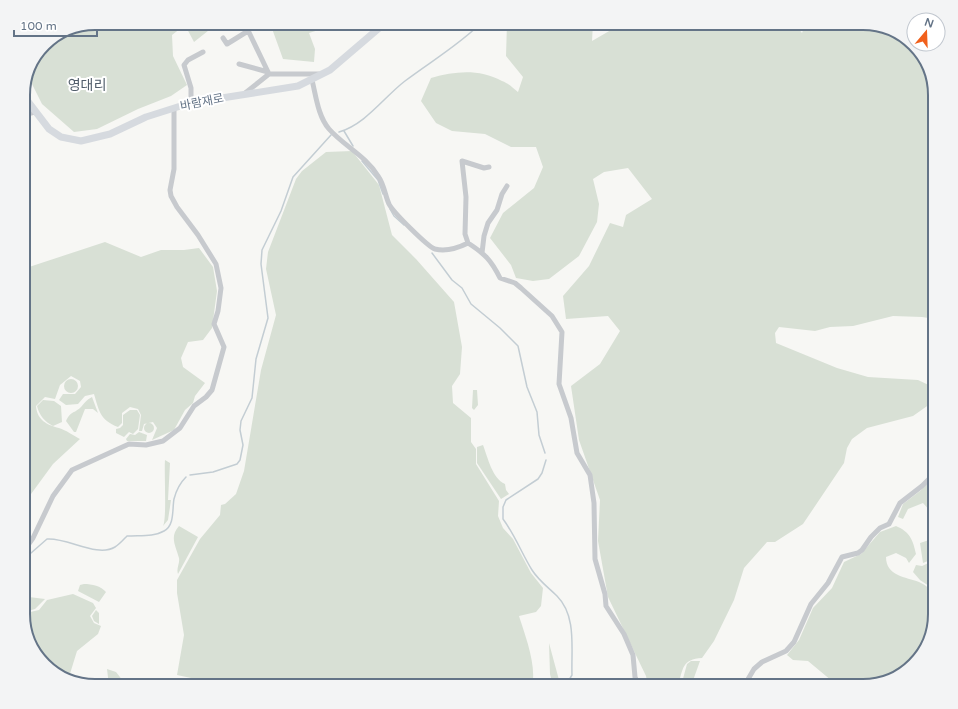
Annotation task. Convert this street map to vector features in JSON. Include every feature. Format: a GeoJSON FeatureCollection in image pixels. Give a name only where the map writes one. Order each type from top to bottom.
{"type":"FeatureCollection","features":[{"type":"Feature","properties":{"kind":"street","name":"바람재로"},"geometry":{"type":"LineString","coordinates":[[30,105],[49,129],[61,137],[81,141],[110,134],[146,117],[191,103],[298,86],[330,70],[377,30]]}},
{"type":"Feature","properties":{"kind":"street"},"geometry":{"type":"LineString","coordinates":[[223,38],[227,44],[248,31],[268,73]]}},
{"type":"Feature","properties":{"kind":"street"},"geometry":{"type":"LineString","coordinates":[[191,103],[191,88],[184,65],[188,60],[203,52]]}},
{"type":"Feature","properties":{"kind":"street"},"geometry":{"type":"LineString","coordinates":[[239,64],[268,73],[322,75]]}},
{"type":"Feature","properties":{"kind":"street"},"geometry":{"type":"LineString","coordinates":[[244,95],[268,73]]}},
{"type":"Feature","properties":{"kind":"street"},"geometry":{"type":"LineString","coordinates":[[312,80],[322,117],[329,129],[361,156],[378,176],[389,204],[395,213],[436,249],[448,250],[460,248],[468,243]]}},
{"type":"Feature","properties":{"kind":"street"},"geometry":{"type":"LineString","coordinates":[[30,543],[34,538],[53,496],[72,470],[129,444],[146,445],[168,439],[180,428],[194,406],[206,397],[212,390],[224,347],[214,324],[218,312],[221,288],[216,264],[198,235],[177,208],[171,196],[170,190],[174,172],[174,108]]}},
{"type":"Feature","properties":{"kind":"street"},"geometry":{"type":"LineString","coordinates":[[30,113],[35,112]]}},
{"type":"Feature","properties":{"kind":"street"},"geometry":{"type":"LineString","coordinates":[[489,167],[484,168],[462,161],[466,197],[465,234],[468,243],[490,259],[500,278],[515,282],[552,316],[562,332],[559,384],[571,418],[577,453],[590,475],[594,503],[596,559],[605,594],[606,606],[624,634],[633,655],[636,679]]}},
{"type":"Feature","properties":{"kind":"street"},"geometry":{"type":"LineString","coordinates":[[482,253],[484,236],[488,223],[497,210],[502,194],[508,186]]}},
{"type":"Feature","properties":{"kind":"street"},"geometry":{"type":"LineString","coordinates":[[748,679],[754,668],[762,662],[786,651],[794,642],[810,604],[828,583],[842,557],[858,553],[862,550],[871,537],[880,528],[889,524],[900,504],[928,480]]}},
{"type":"Feature","properties":{"kind":"shaded area"},"geometry":{"type":"Polygon","coordinates":[[[95,30],[178,30],[172,35],[173,56],[187,85],[171,96],[138,109],[97,129],[74,132],[42,104],[31,83],[32,78],[43,55],[62,39],[74,33],[95,30]]]}},
{"type":"Feature","properties":{"kind":"shaded area"},"geometry":{"type":"Polygon","coordinates":[[[188,30],[209,30],[194,42],[188,30]]]}},
{"type":"Feature","properties":{"kind":"shaded area"},"geometry":{"type":"Polygon","coordinates":[[[273,30],[319,30],[309,33],[315,49],[314,62],[283,59],[273,30]]]}},
{"type":"Feature","properties":{"kind":"shaded area"},"geometry":{"type":"Polygon","coordinates":[[[507,30],[593,30],[592,41],[611,30],[800,30],[802,33],[803,30],[876,31],[884,33],[903,43],[906,46],[906,52],[912,52],[917,59],[926,78],[928,95],[928,318],[893,316],[853,326],[830,327],[815,331],[779,327],[775,333],[776,343],[837,368],[868,377],[918,380],[928,385],[928,405],[913,416],[867,428],[852,439],[847,448],[844,463],[803,524],[775,542],[767,542],[744,568],[734,600],[714,641],[702,658],[691,660],[684,666],[680,679],[647,679],[608,597],[598,541],[600,500],[579,440],[571,386],[600,364],[620,331],[608,316],[566,319],[563,296],[589,266],[610,223],[623,227],[626,215],[652,199],[628,168],[604,172],[593,179],[599,204],[597,222],[579,256],[549,279],[533,281],[516,278],[511,265],[490,238],[503,213],[534,188],[543,167],[536,147],[511,147],[485,134],[452,131],[436,123],[421,101],[431,78],[467,72],[485,74],[506,83],[518,92],[523,77],[506,56],[507,30]]]}},
{"type":"Feature","properties":{"kind":"shaded area"},"geometry":{"type":"Polygon","coordinates":[[[352,151],[379,185],[392,235],[416,259],[454,302],[462,347],[460,374],[452,386],[453,403],[471,418],[471,442],[476,449],[476,464],[499,501],[498,516],[503,528],[513,539],[531,573],[543,588],[541,606],[536,612],[519,616],[532,660],[533,679],[191,679],[177,675],[184,635],[177,593],[177,580],[200,539],[220,515],[221,505],[225,504],[236,494],[244,471],[261,370],[276,315],[266,269],[268,252],[296,179],[302,171],[326,152],[352,151]]]}},
{"type":"Feature","properties":{"kind":"shaded area"},"geometry":{"type":"Polygon","coordinates":[[[105,242],[141,257],[161,250],[184,250],[199,248],[213,267],[217,291],[212,328],[203,340],[188,342],[181,358],[183,367],[205,383],[195,396],[193,403],[185,410],[174,430],[152,440],[157,428],[153,422],[144,424],[142,431],[139,431],[141,415],[138,409],[130,407],[122,413],[122,423],[118,427],[107,421],[101,414],[94,394],[85,396],[78,404],[66,405],[59,400],[63,394],[75,394],[81,387],[80,381],[71,376],[60,385],[55,399],[45,397],[36,406],[38,415],[43,421],[80,439],[53,464],[30,495],[30,267],[105,242]]]}},
{"type":"Feature","properties":{"kind":"shaded area"},"geometry":{"type":"Polygon","coordinates":[[[68,379],[74,379],[78,383],[78,389],[74,393],[68,393],[64,389],[64,383],[68,379]]]}},
{"type":"Feature","properties":{"kind":"shaded area"},"geometry":{"type":"Polygon","coordinates":[[[473,390],[477,390],[478,405],[474,410],[472,408],[473,390]]]}},
{"type":"Feature","properties":{"kind":"shaded area"},"geometry":{"type":"Polygon","coordinates":[[[92,397],[98,413],[93,409],[85,409],[76,432],[74,432],[66,421],[71,414],[92,397]]]}},
{"type":"Feature","properties":{"kind":"shaded area"},"geometry":{"type":"Polygon","coordinates":[[[43,400],[54,401],[61,406],[62,422],[53,426],[43,418],[37,406],[43,400]]]}},
{"type":"Feature","properties":{"kind":"shaded area"},"geometry":{"type":"Polygon","coordinates":[[[130,410],[137,410],[140,415],[138,429],[133,434],[129,432],[124,437],[116,433],[116,429],[123,425],[123,415],[130,410]]]}},
{"type":"Feature","properties":{"kind":"shaded area"},"geometry":{"type":"Polygon","coordinates":[[[147,423],[151,423],[153,424],[153,432],[147,433],[144,430],[144,426],[147,423]]]}},
{"type":"Feature","properties":{"kind":"shaded area"},"geometry":{"type":"Polygon","coordinates":[[[139,432],[147,435],[146,441],[127,441],[126,439],[130,434],[135,435],[139,432]]]}},
{"type":"Feature","properties":{"kind":"shaded area"},"geometry":{"type":"Polygon","coordinates":[[[483,445],[494,472],[505,484],[506,490],[509,494],[501,499],[477,463],[477,447],[483,445]]]}},
{"type":"Feature","properties":{"kind":"shaded area"},"geometry":{"type":"Polygon","coordinates":[[[165,460],[170,463],[168,500],[171,500],[168,520],[163,526],[165,514],[165,460]]]}},
{"type":"Feature","properties":{"kind":"shaded area"},"geometry":{"type":"Polygon","coordinates":[[[928,483],[928,509],[923,503],[908,509],[903,519],[898,517],[903,504],[928,483]]]}},
{"type":"Feature","properties":{"kind":"shaded area"},"geometry":{"type":"Polygon","coordinates":[[[179,526],[198,537],[178,574],[177,570],[179,558],[175,546],[174,534],[179,526]]]}},
{"type":"Feature","properties":{"kind":"shaded area"},"geometry":{"type":"Polygon","coordinates":[[[896,526],[908,534],[914,545],[916,554],[909,563],[906,558],[896,553],[886,557],[889,568],[893,572],[921,583],[928,588],[928,614],[925,635],[915,654],[906,663],[892,672],[880,677],[872,678],[830,679],[808,661],[793,660],[787,655],[799,640],[813,608],[832,588],[844,562],[861,554],[880,532],[896,526]]]}},
{"type":"Feature","properties":{"kind":"shaded area"},"geometry":{"type":"Polygon","coordinates":[[[928,540],[928,561],[923,563],[920,543],[928,540]]]}},
{"type":"Feature","properties":{"kind":"shaded area"},"geometry":{"type":"Polygon","coordinates":[[[928,563],[928,585],[920,580],[913,572],[916,565],[922,566],[928,563]]]}},
{"type":"Feature","properties":{"kind":"shaded area"},"geometry":{"type":"Polygon","coordinates":[[[90,584],[102,588],[106,592],[99,602],[78,591],[80,585],[90,584]]]}},
{"type":"Feature","properties":{"kind":"shaded area"},"geometry":{"type":"Polygon","coordinates":[[[73,594],[93,603],[96,608],[90,616],[94,623],[101,626],[98,634],[77,651],[70,674],[55,666],[46,657],[33,635],[30,612],[39,610],[47,600],[73,594]]]}},
{"type":"Feature","properties":{"kind":"shaded area"},"geometry":{"type":"Polygon","coordinates":[[[30,597],[45,599],[35,609],[30,610],[30,597]]]}},
{"type":"Feature","properties":{"kind":"shaded area"},"geometry":{"type":"Polygon","coordinates":[[[96,610],[99,613],[99,624],[94,621],[92,616],[96,610]]]}},
{"type":"Feature","properties":{"kind":"shaded area"},"geometry":{"type":"Polygon","coordinates":[[[549,643],[559,679],[551,679],[549,643]]]}},
{"type":"Feature","properties":{"kind":"shaded area"},"geometry":{"type":"Polygon","coordinates":[[[691,661],[700,661],[694,679],[683,679],[687,664],[691,661]]]}},
{"type":"Feature","properties":{"kind":"shaded area"},"geometry":{"type":"Polygon","coordinates":[[[107,669],[116,672],[122,679],[108,679],[107,669]]]}},
{"type":"Feature","properties":{"kind":"waterway"},"geometry":{"type":"LineString","coordinates":[[339,132],[349,128],[366,117],[397,87],[454,46],[473,30]]}},
{"type":"Feature","properties":{"kind":"waterway"},"geometry":{"type":"LineString","coordinates":[[344,131],[353,146]]}},
{"type":"Feature","properties":{"kind":"waterway"},"geometry":{"type":"LineString","coordinates":[[190,475],[213,472],[237,464],[240,460],[243,445],[240,430],[241,421],[252,398],[256,359],[268,318],[261,264],[262,250],[281,211],[293,177],[331,135]]}},
{"type":"Feature","properties":{"kind":"waterway"},"geometry":{"type":"LineString","coordinates":[[362,161],[378,180],[383,194]]}},
{"type":"Feature","properties":{"kind":"waterway"},"geometry":{"type":"LineString","coordinates":[[390,209],[394,216],[404,225]]}},
{"type":"Feature","properties":{"kind":"waterway"},"geometry":{"type":"LineString","coordinates":[[432,253],[452,280],[462,288],[471,304],[500,328],[518,346],[527,387],[537,412],[539,435],[545,453]]}},
{"type":"Feature","properties":{"kind":"waterway"},"geometry":{"type":"LineString","coordinates":[[546,460],[542,473],[538,479],[506,500],[503,507],[503,519],[532,570],[557,596],[568,613],[572,633],[572,675],[570,679]]}},
{"type":"Feature","properties":{"kind":"waterway"},"geometry":{"type":"LineString","coordinates":[[30,554],[47,539],[64,541],[91,549],[108,550],[117,546],[127,536],[160,533],[170,525],[174,499],[186,477]]}},
{"type":"Feature","properties":{"kind":"district","name":"영대리"},"geometry":{"type":"Point","coordinates":[87,85]}}]}
